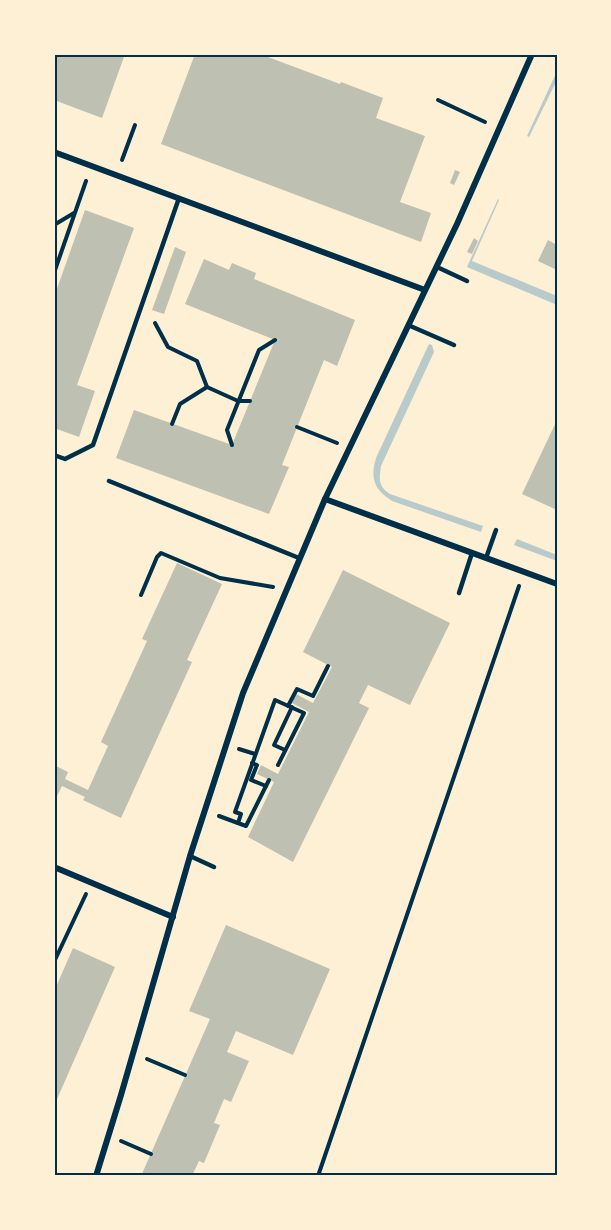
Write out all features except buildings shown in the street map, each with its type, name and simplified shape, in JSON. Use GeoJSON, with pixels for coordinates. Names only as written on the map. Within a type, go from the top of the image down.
{"type":"FeatureCollection","features":[{"type":"Feature","properties":{"kind":"street"},"geometry":{"type":"LineString","coordinates":[[96,1176],[190,856],[243,693],[348,448],[437,267],[532,54]]}},
{"type":"Feature","properties":{"kind":"street"},"geometry":{"type":"LineString","coordinates":[[54,152],[425,290]]}},
{"type":"Feature","properties":{"kind":"street"},"geometry":{"type":"LineString","coordinates":[[325,499],[557,584]]}},
{"type":"Feature","properties":{"kind":"street"},"geometry":{"type":"LineString","coordinates":[[54,867],[173,916]]}},
{"type":"Feature","properties":{"kind":"lane"},"geometry":{"type":"LineString","coordinates":[[54,455],[65,459],[93,445],[179,198]]}},
{"type":"Feature","properties":{"kind":"lane"},"geometry":{"type":"LineString","coordinates":[[437,267],[466,281]]}},
{"type":"Feature","properties":{"kind":"lane"},"geometry":{"type":"LineString","coordinates":[[408,325],[454,345]]}},
{"type":"Feature","properties":{"kind":"lane"},"geometry":{"type":"LineString","coordinates":[[109,481],[299,558]]}},
{"type":"Feature","properties":{"kind":"lane"},"geometry":{"type":"LineString","coordinates":[[486,558],[496,530]]}},
{"type":"Feature","properties":{"kind":"lane"},"geometry":{"type":"LineString","coordinates":[[459,593],[472,553]]}},
{"type":"Feature","properties":{"kind":"lane"},"geometry":{"type":"LineString","coordinates":[[190,856],[214,867]]}},
{"type":"Feature","properties":{"kind":"path"},"geometry":{"type":"LineString","coordinates":[[438,100],[500,129]]}},
{"type":"Feature","properties":{"kind":"path"},"geometry":{"type":"LineString","coordinates":[[116,175],[135,125]]}},
{"type":"Feature","properties":{"kind":"path"},"geometry":{"type":"LineString","coordinates":[[54,273],[91,166]]}},
{"type":"Feature","properties":{"kind":"path"},"geometry":{"type":"LineString","coordinates":[[54,225],[75,213]]}},
{"type":"Feature","properties":{"kind":"path"},"geometry":{"type":"LineString","coordinates":[[155,323],[168,346],[197,361],[207,387],[238,401],[250,401]]}},
{"type":"Feature","properties":{"kind":"path"},"geometry":{"type":"LineString","coordinates":[[232,445],[227,430],[238,401],[259,350],[274,340]]}},
{"type":"Feature","properties":{"kind":"path"},"geometry":{"type":"LineString","coordinates":[[172,424],[180,404],[207,387]]}},
{"type":"Feature","properties":{"kind":"path"},"geometry":{"type":"LineString","coordinates":[[297,427],[348,448]]}},
{"type":"Feature","properties":{"kind":"path"},"geometry":{"type":"LineString","coordinates":[[141,594],[157,557],[161,553],[220,578],[286,590]]}},
{"type":"Feature","properties":{"kind":"path"},"geometry":{"type":"LineString","coordinates":[[318,1176],[524,572]]}},
{"type":"Feature","properties":{"kind":"path"},"geometry":{"type":"LineString","coordinates":[[285,750],[274,745],[297,689],[313,696],[328,666]]}},
{"type":"Feature","properties":{"kind":"path"},"geometry":{"type":"LineString","coordinates":[[238,823],[241,813],[235,812],[275,700],[304,713],[278,765]]}},
{"type":"Feature","properties":{"kind":"path"},"geometry":{"type":"LineString","coordinates":[[252,763],[257,765],[251,780],[266,786]]}},
{"type":"Feature","properties":{"kind":"path"},"geometry":{"type":"LineString","coordinates":[[229,819],[246,826],[269,780]]}},
{"type":"Feature","properties":{"kind":"path"},"geometry":{"type":"LineString","coordinates":[[54,962],[91,883]]}},
{"type":"Feature","properties":{"kind":"path"},"geometry":{"type":"LineString","coordinates":[[133,1054],[185,1075]]}},
{"type":"Feature","properties":{"kind":"path"},"geometry":{"type":"LineString","coordinates":[[108,1136],[151,1154]]}},
{"type":"Feature","properties":{"kind":"shaded area"},"geometry":{"type":"Polygon","coordinates":[[[557,71],[557,80],[529,137],[527,136],[557,71]]]}},
{"type":"Feature","properties":{"kind":"shaded area"},"geometry":{"type":"Polygon","coordinates":[[[498,199],[472,261],[557,296],[557,305],[467,267],[498,199]]]}},
{"type":"Feature","properties":{"kind":"shaded area"},"geometry":{"type":"Polygon","coordinates":[[[429,344],[432,345],[434,352],[381,466],[380,482],[390,494],[483,526],[481,532],[392,501],[377,488],[375,483],[373,472],[376,458],[429,344]]]}},
{"type":"Feature","properties":{"kind":"shaded area"},"geometry":{"type":"Polygon","coordinates":[[[517,539],[557,555],[557,561],[514,545],[517,539]]]}}]}
